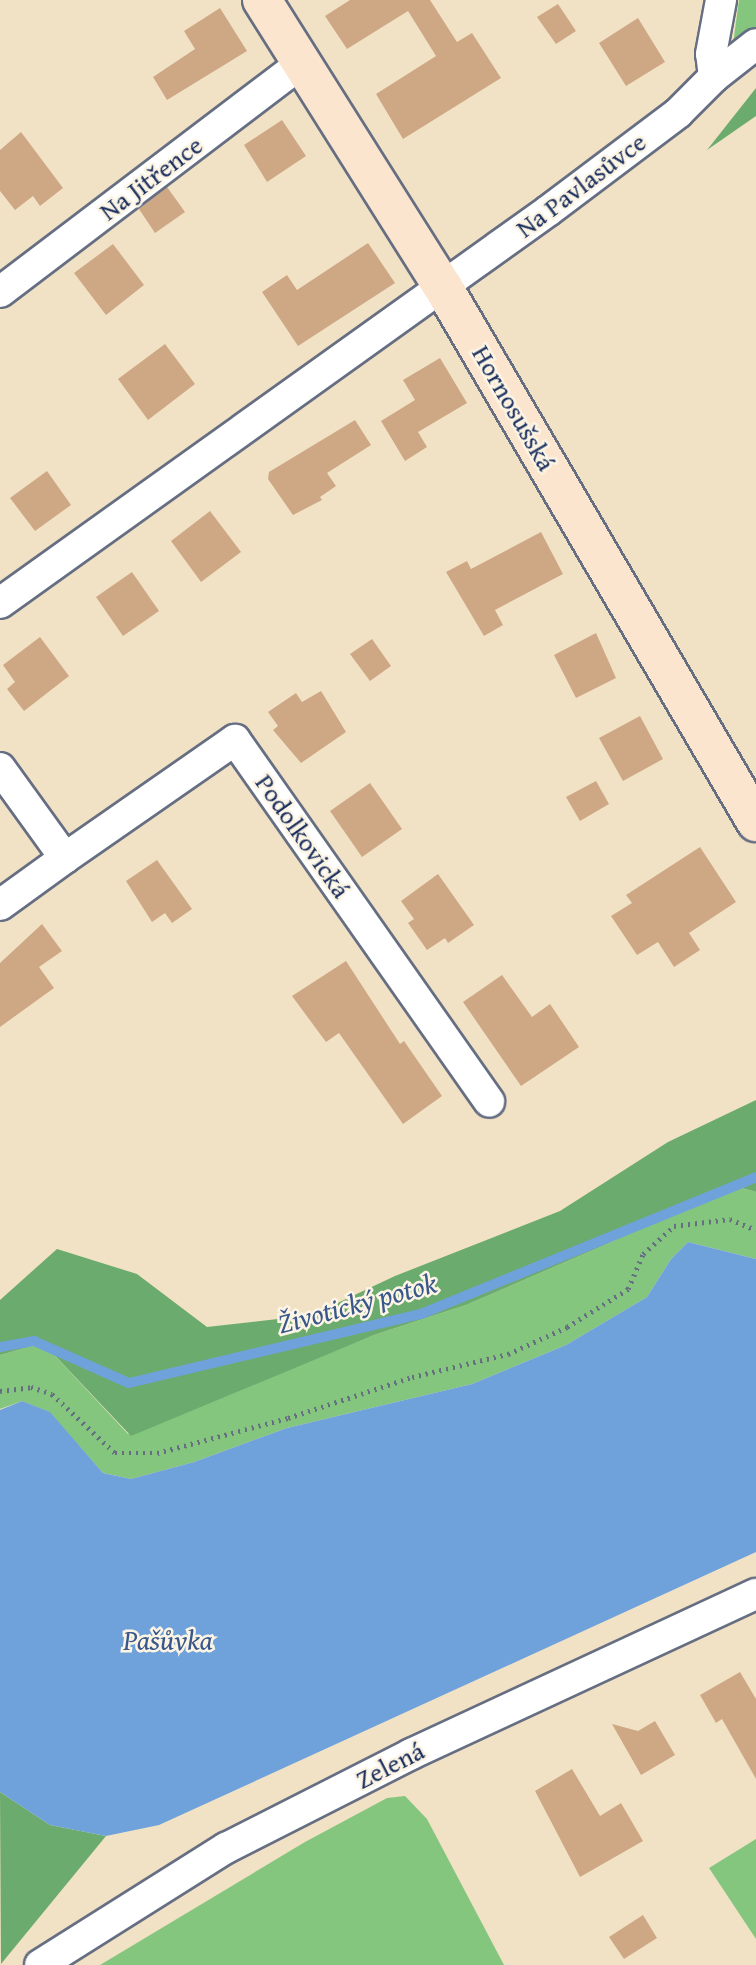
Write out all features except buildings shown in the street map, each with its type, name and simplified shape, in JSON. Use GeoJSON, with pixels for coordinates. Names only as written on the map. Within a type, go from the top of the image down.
{"type":"FeatureCollection","features":[{"type":"Feature","properties":{"kind":"street","name":"Hornosušská"},"geometry":{"type":"LineString","coordinates":[[262,0],[443,287],[756,822]]}},
{"type":"Feature","properties":{"kind":"street"},"geometry":{"type":"LineString","coordinates":[[714,77],[711,54],[720,0]]}},
{"type":"Feature","properties":{"kind":"street","name":"Na Pavlasůvce"},"geometry":{"type":"LineString","coordinates":[[443,287],[678,113],[714,77],[756,44]]}},
{"type":"Feature","properties":{"kind":"street","name":"Na Jitřence"},"geometry":{"type":"LineString","coordinates":[[0,292],[302,63]]}},
{"type":"Feature","properties":{"kind":"street"},"geometry":{"type":"LineString","coordinates":[[0,603],[443,287]]}},
{"type":"Feature","properties":{"kind":"street","name":"Podolkovická"},"geometry":{"type":"LineString","coordinates":[[0,905],[235,740],[489,1101]]}},
{"type":"Feature","properties":{"kind":"street"},"geometry":{"type":"LineString","coordinates":[[0,768],[65,858]]}},
{"type":"Feature","properties":{"kind":"street","name":"Zelená"},"geometry":{"type":"LineString","coordinates":[[40,1965],[226,1848],[411,1754],[756,1594]]}},
{"type":"Feature","properties":{"kind":"path"},"geometry":{"type":"LineString","coordinates":[[0,1391],[31,1387],[52,1394],[115,1453],[157,1453],[508,1354],[567,1328],[628,1289],[643,1254],[674,1226],[730,1219],[756,1230]]}},
{"type":"Feature","properties":{"kind":"green space"},"geometry":{"type":"Polygon","coordinates":[[[739,0],[756,0],[756,29],[733,44],[739,0]]]}},
{"type":"Feature","properties":{"kind":"green space"},"geometry":{"type":"Polygon","coordinates":[[[756,88],[756,116],[707,150],[756,88]]]}},
{"type":"Feature","properties":{"kind":"green space"},"geometry":{"type":"Polygon","coordinates":[[[756,1100],[756,1192],[728,1184],[607,1244],[466,1305],[374,1335],[131,1436],[43,1343],[0,1355],[0,1300],[57,1249],[137,1274],[207,1327],[312,1315],[395,1276],[560,1211],[668,1142],[756,1100]]]}},
{"type":"Feature","properties":{"kind":"green space"},"geometry":{"type":"Polygon","coordinates":[[[728,1184],[756,1192],[756,1259],[688,1242],[671,1259],[647,1297],[566,1345],[472,1384],[287,1428],[194,1462],[131,1479],[103,1473],[49,1412],[22,1401],[0,1409],[0,1355],[43,1343],[128,1434],[374,1335],[466,1305],[607,1244],[728,1184]]]}},
{"type":"Feature","properties":{"kind":"green space"},"geometry":{"type":"Polygon","coordinates":[[[0,1792],[50,1825],[106,1836],[1,1964],[0,1792]]]}},
{"type":"Feature","properties":{"kind":"green space"},"geometry":{"type":"Polygon","coordinates":[[[405,1796],[427,1819],[504,1965],[100,1965],[305,1842],[387,1798],[405,1796]]]}},
{"type":"Feature","properties":{"kind":"green space"},"geometry":{"type":"Polygon","coordinates":[[[756,1839],[756,1939],[709,1868],[756,1839]]]}},
{"type":"Feature","properties":{"kind":"water","name":"Pašůvka"},"geometry":{"type":"Polygon","coordinates":[[[688,1242],[756,1259],[756,1552],[159,1825],[106,1836],[50,1825],[0,1792],[0,1410],[22,1401],[50,1412],[103,1473],[131,1479],[194,1462],[287,1428],[472,1384],[566,1345],[647,1297],[671,1259],[688,1242]]]}},
{"type":"Feature","properties":{"kind":"waterway","name":"Životický potok"},"geometry":{"type":"LineString","coordinates":[[0,1347],[34,1341],[129,1383],[421,1314],[756,1177]]}}]}
